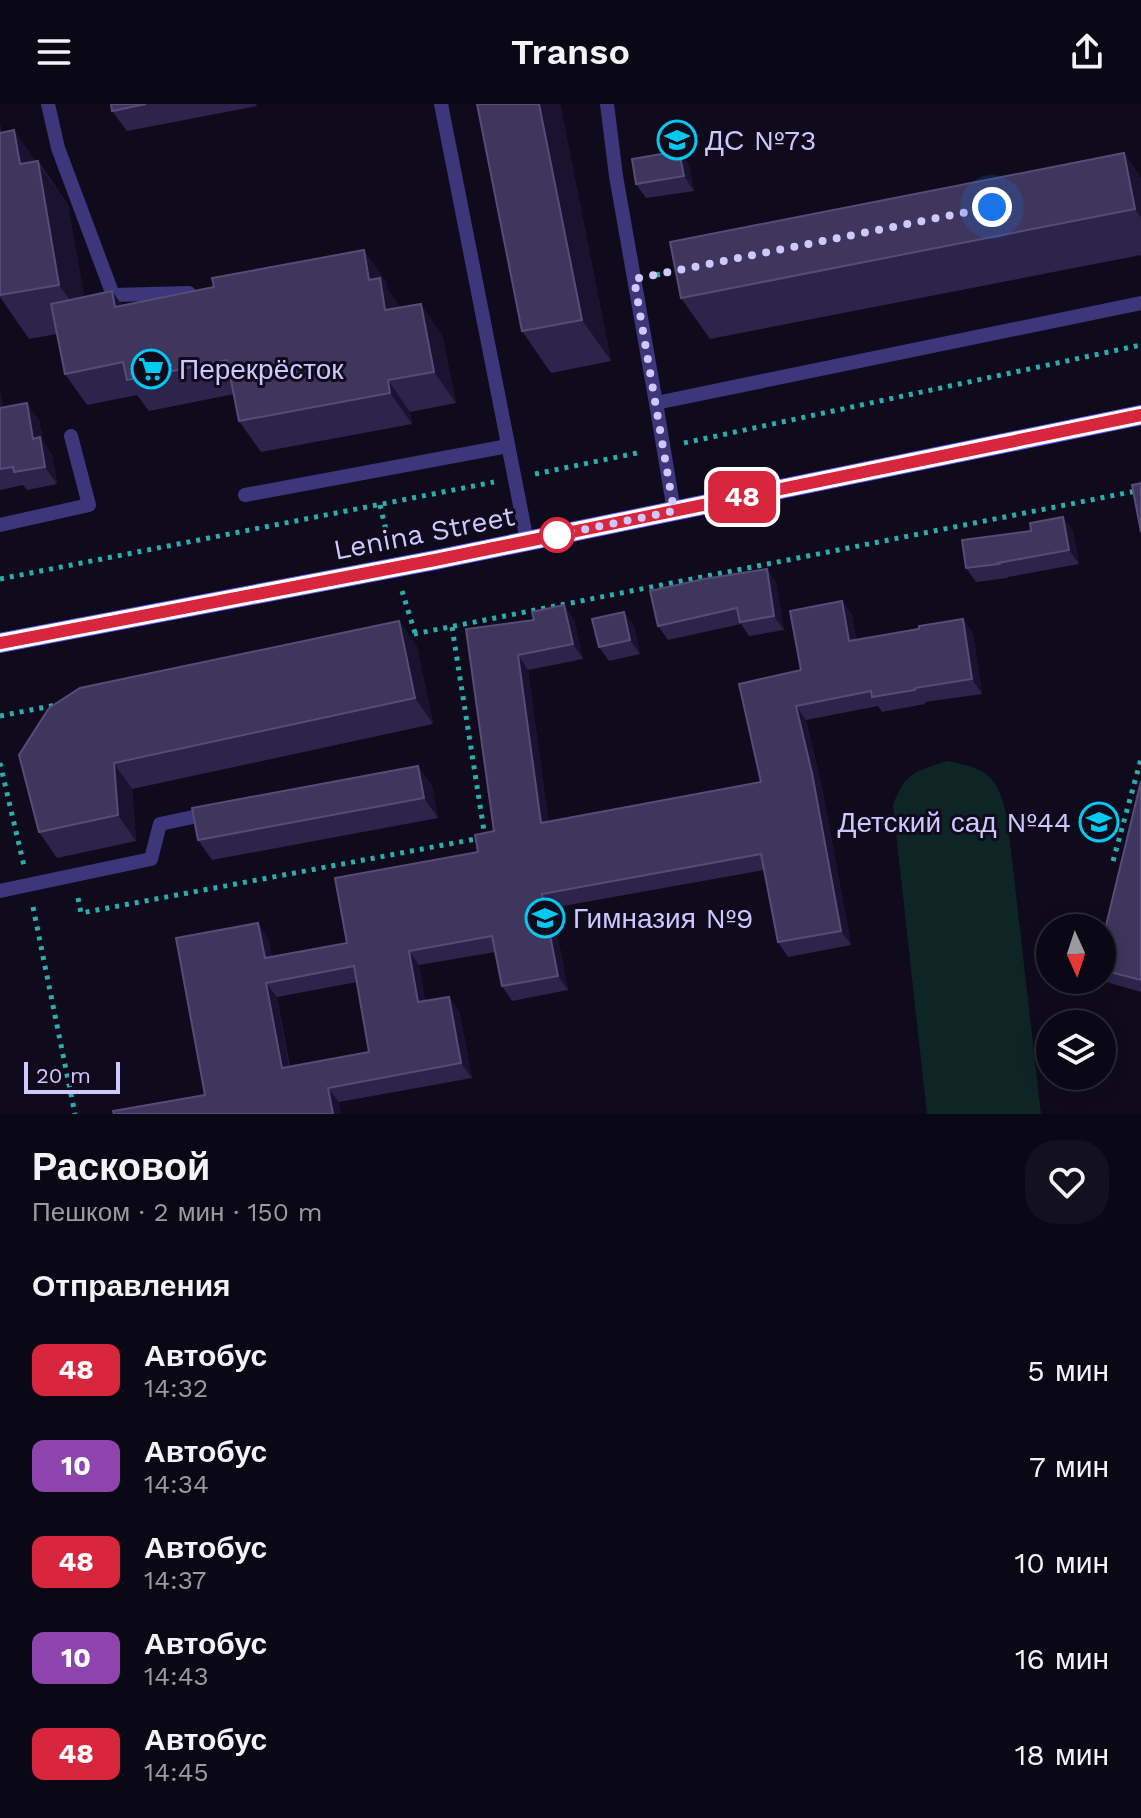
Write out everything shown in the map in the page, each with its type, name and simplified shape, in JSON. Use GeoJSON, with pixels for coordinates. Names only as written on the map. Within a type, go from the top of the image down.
{"type":"FeatureCollection","features":[{"type":"Feature","properties":{"kind":"main road","name":"Lenina Street"},"geometry":{"type":"LineString","coordinates":[[0,643],[527,541],[1141,415]]}},
{"type":"Feature","properties":{"kind":"lane"},"geometry":{"type":"LineString","coordinates":[[48,104],[58,148],[113,295],[189,293]]}},
{"type":"Feature","properties":{"kind":"lane"},"geometry":{"type":"LineString","coordinates":[[441,104],[527,541]]}},
{"type":"Feature","properties":{"kind":"lane"},"geometry":{"type":"LineString","coordinates":[[607,104],[616,176],[674,511]]}},
{"type":"Feature","properties":{"kind":"lane"},"geometry":{"type":"LineString","coordinates":[[656,403],[1141,303]]}},
{"type":"Feature","properties":{"kind":"lane"},"geometry":{"type":"LineString","coordinates":[[0,525],[89,505],[71,436]]}},
{"type":"Feature","properties":{"kind":"lane"},"geometry":{"type":"LineString","coordinates":[[245,495],[508,446]]}},
{"type":"Feature","properties":{"kind":"lane"},"geometry":{"type":"LineString","coordinates":[[0,891],[151,859],[160,824],[222,811]]}},
{"type":"Feature","properties":{"kind":"path"},"geometry":{"type":"LineString","coordinates":[[634,279],[696,267]]}},
{"type":"Feature","properties":{"kind":"path"},"geometry":{"type":"LineString","coordinates":[[0,579],[514,478],[1141,345]]}},
{"type":"Feature","properties":{"kind":"path"},"geometry":{"type":"LineString","coordinates":[[400,637],[1141,490]]}},
{"type":"Feature","properties":{"kind":"path"},"geometry":{"type":"LineString","coordinates":[[74,876],[81,913],[485,837],[452,627]]}},
{"type":"Feature","properties":{"kind":"path"},"geometry":{"type":"LineString","coordinates":[[0,716],[62,703]]}},
{"type":"Feature","properties":{"kind":"path"},"geometry":{"type":"LineString","coordinates":[[1113,861],[1141,759]]}},
{"type":"Feature","properties":{"kind":"path"},"geometry":{"type":"LineString","coordinates":[[0,763],[75,1114]]}},
{"type":"Feature","properties":{"kind":"green space"},"geometry":{"type":"Polygon","coordinates":[[[947,761],[973,767],[989,776],[999,791],[1007,816],[1041,1114],[927,1114],[893,805],[907,779],[947,761]]]}},
{"type":"Feature","properties":{"kind":"building"},"geometry":{"type":"Polygon","coordinates":[[[111,104],[146,104],[112,111],[111,104]]]}},
{"type":"Feature","properties":{"kind":"building"},"geometry":{"type":"Polygon","coordinates":[[[477,104],[539,104],[582,320],[522,331],[477,104]]]}},
{"type":"Feature","properties":{"kind":"building"},"geometry":{"type":"Polygon","coordinates":[[[14,130],[20,164],[38,161],[59,285],[0,295],[0,133],[14,130]]]}},
{"type":"Feature","properties":{"kind":"building"},"geometry":{"type":"Polygon","coordinates":[[[679,151],[684,176],[636,184],[632,159],[679,151]]]}},
{"type":"Feature","properties":{"kind":"building"},"geometry":{"type":"Polygon","coordinates":[[[1124,153],[1135,209],[681,298],[670,242],[1124,153]]]}},
{"type":"Feature","properties":{"kind":"building"},"geometry":{"type":"Polygon","coordinates":[[[364,250],[369,280],[380,278],[385,310],[421,304],[434,372],[388,380],[390,393],[239,421],[227,360],[127,380],[123,362],[65,374],[51,304],[112,291],[115,307],[214,287],[212,278],[364,250]]]}},
{"type":"Feature","properties":{"kind":"building"},"geometry":{"type":"Polygon","coordinates":[[[27,403],[33,439],[40,437],[45,467],[14,472],[13,467],[0,469],[0,408],[27,403]]]}},
{"type":"Feature","properties":{"kind":"building"},"geometry":{"type":"Polygon","coordinates":[[[1141,483],[1141,532],[1132,485],[1141,483]]]}},
{"type":"Feature","properties":{"kind":"building"},"geometry":{"type":"Polygon","coordinates":[[[1063,517],[1069,550],[966,568],[962,540],[1031,531],[1030,523],[1063,517]]]}},
{"type":"Feature","properties":{"kind":"building"},"geometry":{"type":"Polygon","coordinates":[[[767,569],[774,616],[740,622],[737,608],[658,626],[650,591],[767,569]]]}},
{"type":"Feature","properties":{"kind":"building"},"geometry":{"type":"Polygon","coordinates":[[[842,601],[849,641],[963,619],[972,679],[872,697],[871,691],[796,706],[812,773],[841,931],[778,942],[761,854],[542,894],[558,976],[502,986],[492,936],[409,951],[418,1002],[449,997],[461,1063],[328,1088],[333,1114],[114,1114],[113,1111],[205,1095],[176,938],[258,923],[265,958],[347,943],[335,878],[478,852],[475,835],[494,831],[466,629],[534,620],[532,612],[564,605],[573,644],[518,655],[541,823],[761,782],[739,684],[801,670],[790,611],[842,601]],[[354,966],[266,983],[282,1068],[369,1052],[354,966]]]}},
{"type":"Feature","properties":{"kind":"building"},"geometry":{"type":"Polygon","coordinates":[[[624,612],[630,640],[599,647],[592,619],[624,612]]]}},
{"type":"Feature","properties":{"kind":"building"},"geometry":{"type":"Polygon","coordinates":[[[399,621],[415,698],[114,763],[118,815],[39,832],[19,755],[49,708],[80,688],[399,621]]]}},
{"type":"Feature","properties":{"kind":"building"},"geometry":{"type":"Polygon","coordinates":[[[418,766],[424,798],[198,840],[192,808],[418,766]]]}},
{"type":"Feature","properties":{"kind":"building"},"geometry":{"type":"Polygon","coordinates":[[[1141,781],[1141,980],[1116,974],[1116,914],[1109,914],[1141,781]]]}},
{"type":"Feature","properties":{"kind":"bus line","name":"48"},"geometry":{"type":"LineString","coordinates":[[0,643],[435,560],[1141,415]]}},
{"type":"Feature","properties":{"kind":"place","name":"ДС №73"},"geometry":{"type":"Point","coordinates":[677,140]}},
{"type":"Feature","properties":{"kind":"place","name":"Перекрёсток"},"geometry":{"type":"Point","coordinates":[151,369]}},
{"type":"Feature","properties":{"kind":"place","name":"Детский сад №44"},"geometry":{"type":"Point","coordinates":[1099,822]}},
{"type":"Feature","properties":{"kind":"place","name":"Гимназия №9"},"geometry":{"type":"Point","coordinates":[545,918]}},
{"type":"Feature","properties":{"kind":"route"},"geometry":{"type":"LineString","coordinates":[[557,535],[674,511],[634,279],[992,207]]}}]}
